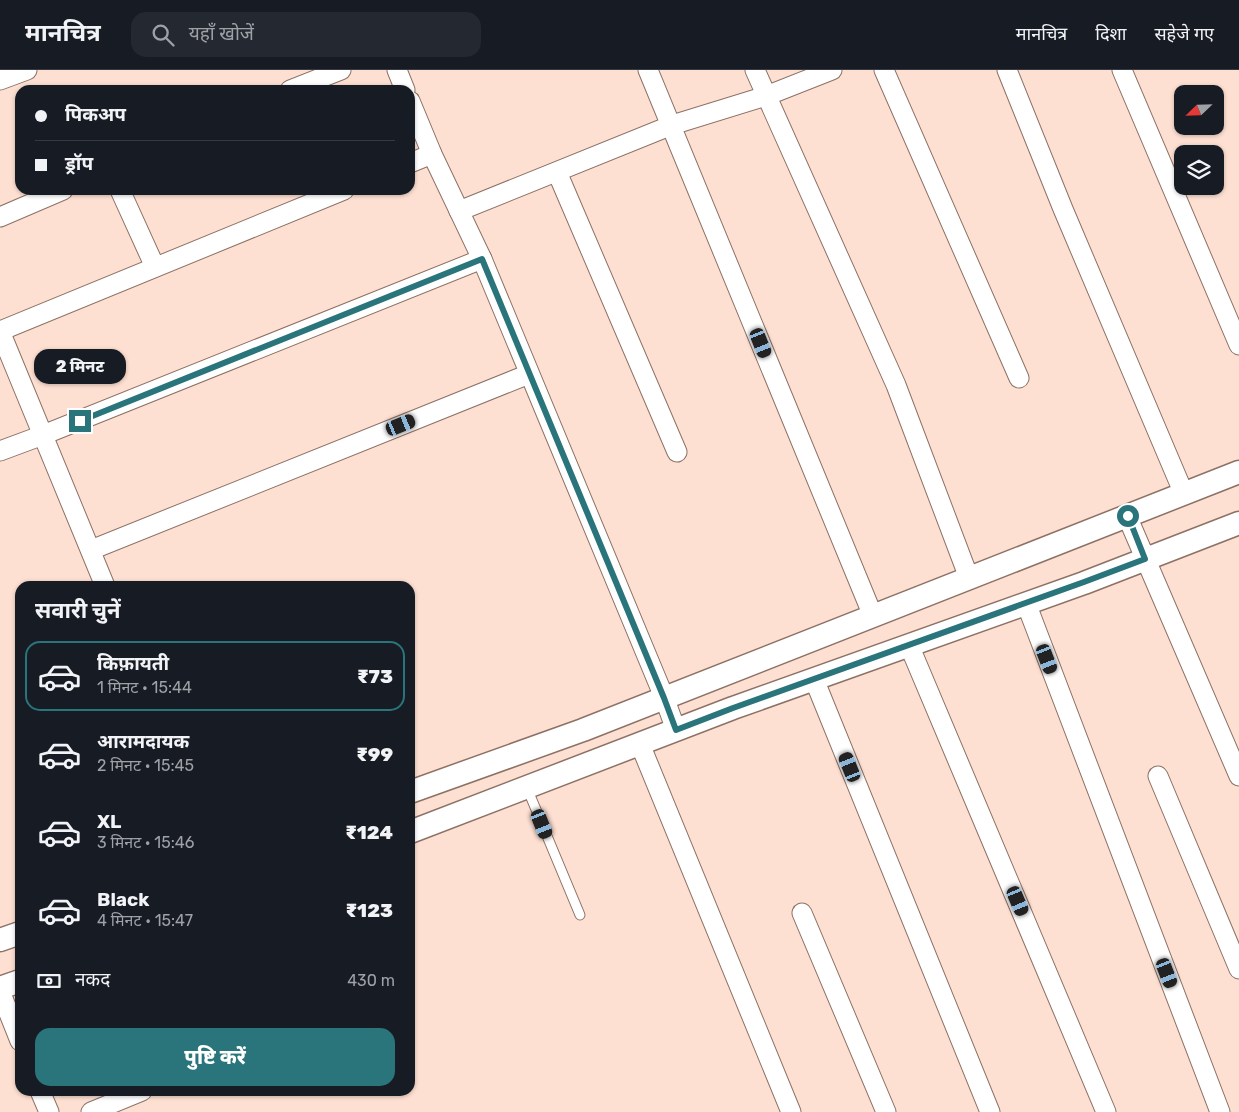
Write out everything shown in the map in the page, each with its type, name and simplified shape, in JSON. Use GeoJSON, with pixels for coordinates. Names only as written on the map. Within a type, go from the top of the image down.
{"type":"FeatureCollection","features":[{"type":"Feature","properties":{"kind":"street"},"geometry":{"type":"LineString","coordinates":[[0,80],[27,70]]}},
{"type":"Feature","properties":{"kind":"street"},"geometry":{"type":"LineString","coordinates":[[303,85],[341,70]]}},
{"type":"Feature","properties":{"kind":"street"},"geometry":{"type":"LineString","coordinates":[[396,70],[403,85]]}},
{"type":"Feature","properties":{"kind":"street"},"geometry":{"type":"LineString","coordinates":[[648,70],[873,616]]}},
{"type":"Feature","properties":{"kind":"street"},"geometry":{"type":"LineString","coordinates":[[755,70],[896,385],[969,578]]}},
{"type":"Feature","properties":{"kind":"street"},"geometry":{"type":"LineString","coordinates":[[459,211],[672,125],[766,96],[832,70]]}},
{"type":"Feature","properties":{"kind":"street"},"geometry":{"type":"LineString","coordinates":[[884,70],[1019,378]]}},
{"type":"Feature","properties":{"kind":"street"},"geometry":{"type":"LineString","coordinates":[[1007,70],[1063,209],[1184,494]]}},
{"type":"Feature","properties":{"kind":"street"},"geometry":{"type":"LineString","coordinates":[[1122,70],[1239,345]]}},
{"type":"Feature","properties":{"kind":"street"},"geometry":{"type":"LineString","coordinates":[[415,113],[432,154],[482,259],[676,730]]}},
{"type":"Feature","properties":{"kind":"street"},"geometry":{"type":"LineString","coordinates":[[415,161],[432,154]]}},
{"type":"Feature","properties":{"kind":"street"},"geometry":{"type":"LineString","coordinates":[[557,172],[677,452]]}},
{"type":"Feature","properties":{"kind":"street"},"geometry":{"type":"LineString","coordinates":[[0,217],[51,195]]}},
{"type":"Feature","properties":{"kind":"street"},"geometry":{"type":"LineString","coordinates":[[122,195],[154,267]]}},
{"type":"Feature","properties":{"kind":"street"},"geometry":{"type":"LineString","coordinates":[[103,581],[0,331],[332,195]]}},
{"type":"Feature","properties":{"kind":"street"},"geometry":{"type":"LineString","coordinates":[[0,451],[482,259]]}},
{"type":"Feature","properties":{"kind":"street"},"geometry":{"type":"LineString","coordinates":[[91,550],[529,374]]}},
{"type":"Feature","properties":{"kind":"street"},"geometry":{"type":"LineString","coordinates":[[415,790],[583,730],[1239,472]]}},
{"type":"Feature","properties":{"kind":"street"},"geometry":{"type":"LineString","coordinates":[[1128,516],[1239,776]]}},
{"type":"Feature","properties":{"kind":"street"},"geometry":{"type":"LineString","coordinates":[[415,830],[676,730],[1026,603],[1239,523]]}},
{"type":"Feature","properties":{"kind":"street"},"geometry":{"type":"LineString","coordinates":[[1026,603],[1220,1112]]}},
{"type":"Feature","properties":{"kind":"street"},"geometry":{"type":"LineString","coordinates":[[909,645],[1106,1112]]}},
{"type":"Feature","properties":{"kind":"street"},"geometry":{"type":"LineString","coordinates":[[814,679],[990,1112]]}},
{"type":"Feature","properties":{"kind":"street"},"geometry":{"type":"LineString","coordinates":[[640,744],[791,1112]]}},
{"type":"Feature","properties":{"kind":"street"},"geometry":{"type":"LineString","coordinates":[[1158,776],[1239,970]]}},
{"type":"Feature","properties":{"kind":"street"},"geometry":{"type":"LineString","coordinates":[[802,913],[886,1112]]}},
{"type":"Feature","properties":{"kind":"street"},"geometry":{"type":"LineString","coordinates":[[0,940],[15,935]]}},
{"type":"Feature","properties":{"kind":"street"},"geometry":{"type":"LineString","coordinates":[[15,983],[0,989],[15,1028]]}},
{"type":"Feature","properties":{"kind":"street"},"geometry":{"type":"LineString","coordinates":[[42,1096],[49,1112]]}},
{"type":"Feature","properties":{"kind":"street"},"geometry":{"type":"LineString","coordinates":[[90,1112],[130,1096]]}},
{"type":"Feature","properties":{"kind":"lane"},"geometry":{"type":"LineString","coordinates":[[527,787],[580,915]]}},
{"type":"Feature","properties":{"kind":"route"},"geometry":{"type":"LineString","coordinates":[[80,421],[482,259],[676,730],[1145,559],[1128,516]]}}]}
